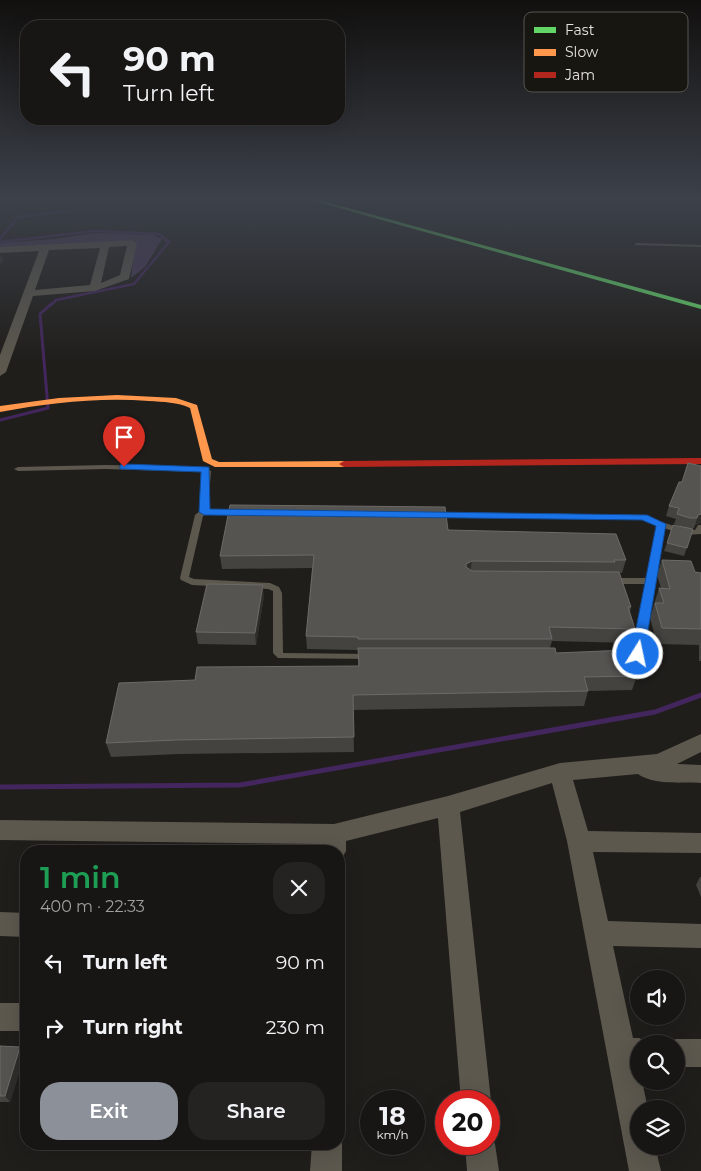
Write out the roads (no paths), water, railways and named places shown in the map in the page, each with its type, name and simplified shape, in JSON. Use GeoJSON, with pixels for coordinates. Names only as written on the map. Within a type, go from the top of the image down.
{"type":"FeatureCollection","features":[{"type":"Feature","properties":{"kind":"main road"},"geometry":{"type":"LineString","coordinates":[[504,253],[701,307]]}},
{"type":"Feature","properties":{"kind":"main road"},"geometry":{"type":"LineString","coordinates":[[524,253],[701,301]]}},
{"type":"Feature","properties":{"kind":"main road"},"geometry":{"type":"LineString","coordinates":[[0,409],[88,396],[136,397],[189,404],[194,407],[208,461],[218,465],[701,461]]}},
{"type":"Feature","properties":{"kind":"street"},"geometry":{"type":"LineString","coordinates":[[0,372],[43,253]]}},
{"type":"Feature","properties":{"kind":"street"},"geometry":{"type":"LineString","coordinates":[[95,288],[103,253]]}},
{"type":"Feature","properties":{"kind":"street"},"geometry":{"type":"LineString","coordinates":[[29,293],[95,288],[110,285],[125,277],[130,253]]}},
{"type":"Feature","properties":{"kind":"street"},"geometry":{"type":"LineString","coordinates":[[0,830],[334,842],[560,772],[660,763],[701,742]]}},
{"type":"Feature","properties":{"kind":"street"},"geometry":{"type":"LineString","coordinates":[[630,766],[668,773],[701,774]]}},
{"type":"Feature","properties":{"kind":"street"},"geometry":{"type":"LineString","coordinates":[[560,772],[579,840],[597,933],[630,1052]]}},
{"type":"Feature","properties":{"kind":"street"},"geometry":{"type":"LineString","coordinates":[[448,806],[475,1090]]}},
{"type":"Feature","properties":{"kind":"street"},"geometry":{"type":"LineString","coordinates":[[579,840],[701,843]]}},
{"type":"Feature","properties":{"kind":"street"},"geometry":{"type":"LineString","coordinates":[[0,924],[20,925]]}},
{"type":"Feature","properties":{"kind":"street"},"geometry":{"type":"LineString","coordinates":[[597,933],[701,936]]}},
{"type":"Feature","properties":{"kind":"street"},"geometry":{"type":"LineString","coordinates":[[0,1017],[20,1017]]}},
{"type":"Feature","properties":{"kind":"street"},"geometry":{"type":"LineString","coordinates":[[685,1053],[701,1054]]}},
{"type":"Feature","properties":{"kind":"street"},"geometry":{"type":"LineString","coordinates":[[326,1171],[327,1150]]}},
{"type":"Feature","properties":{"kind":"street"},"geometry":{"type":"LineString","coordinates":[[481,1155],[483,1171]]}},
{"type":"Feature","properties":{"kind":"street"},"geometry":{"type":"LineString","coordinates":[[642,1155],[645,1171]]}},
{"type":"Feature","properties":{"kind":"lane"},"geometry":{"type":"LineString","coordinates":[[18,469],[106,467],[203,469],[207,471],[204,512]]}},
{"type":"Feature","properties":{"kind":"lane"},"geometry":{"type":"LineString","coordinates":[[247,512],[204,512],[197,518],[184,578],[192,582],[270,586],[276,589],[278,594],[278,653],[281,656],[383,657]]}},
{"type":"Feature","properties":{"kind":"lane"},"geometry":{"type":"LineString","coordinates":[[424,514],[641,517],[690,534],[698,532],[701,527]]}},
{"type":"Feature","properties":{"kind":"lane"},"geometry":{"type":"LineString","coordinates":[[609,658],[629,658],[638,654],[661,524]]}},
{"type":"Feature","properties":{"kind":"lane"},"geometry":{"type":"LineString","coordinates":[[655,556],[664,560]]}},
{"type":"Feature","properties":{"kind":"lane"},"geometry":{"type":"LineString","coordinates":[[603,581],[651,581]]}},
{"type":"Feature","properties":{"kind":"waterway"},"geometry":{"type":"LineString","coordinates":[[50,306],[56,300],[134,284],[160,253]]}},
{"type":"Feature","properties":{"kind":"waterway"},"geometry":{"type":"LineString","coordinates":[[0,420],[48,408],[40,314],[51,304]]}},
{"type":"Feature","properties":{"kind":"waterway"},"geometry":{"type":"LineString","coordinates":[[0,787],[240,785],[655,712],[701,695]]}}]}
